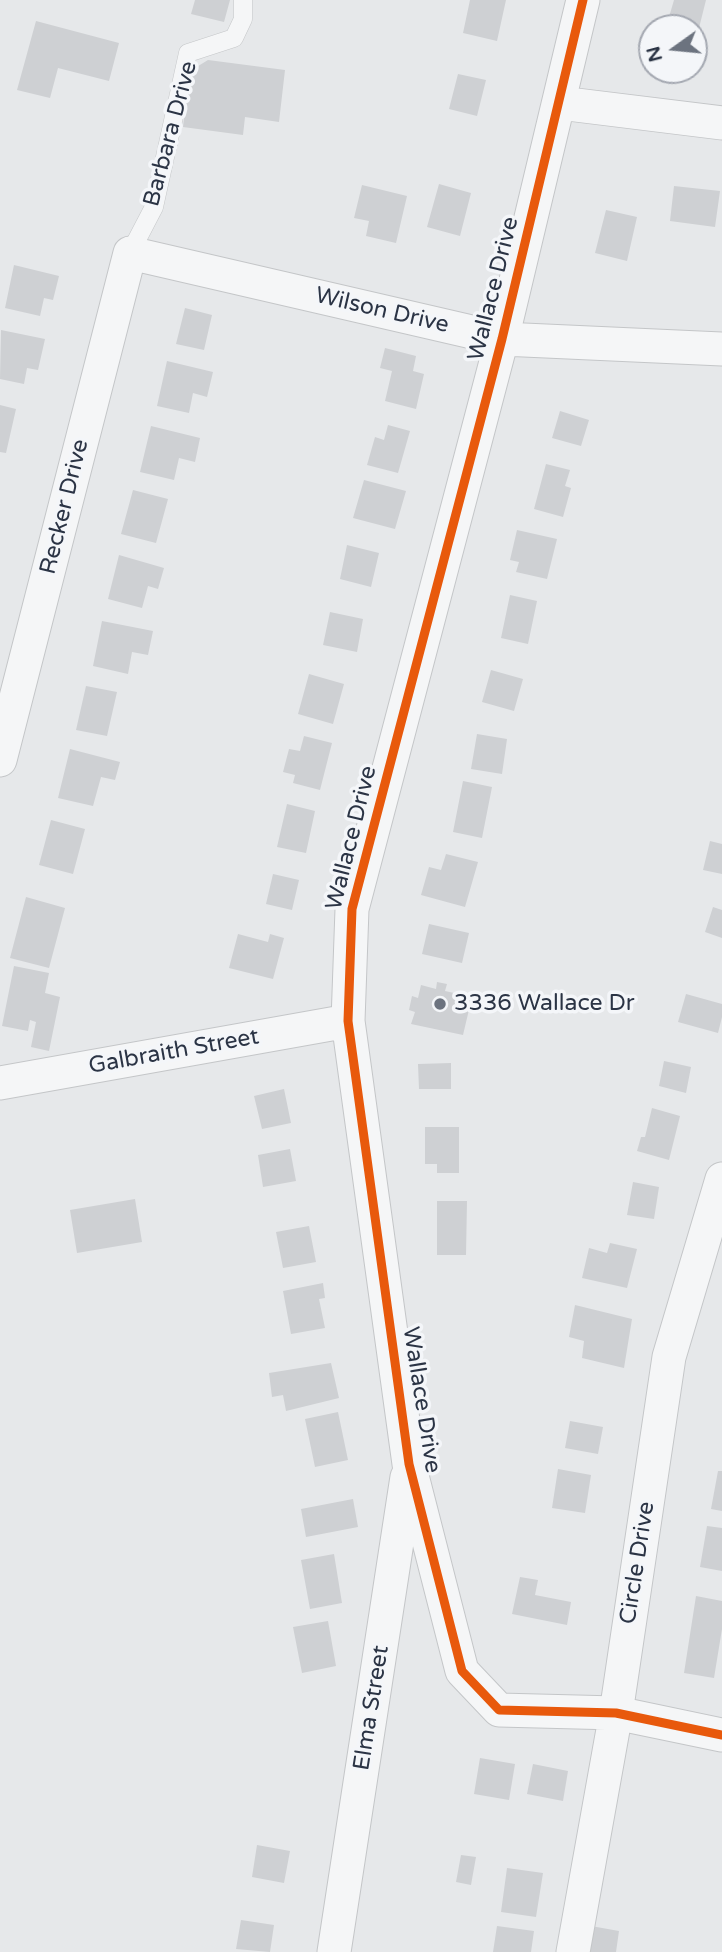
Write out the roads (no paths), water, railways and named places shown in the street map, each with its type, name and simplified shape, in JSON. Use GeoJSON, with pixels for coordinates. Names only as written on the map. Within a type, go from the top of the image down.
{"type":"FeatureCollection","features":[{"type":"Feature","properties":{"kind":"street","name":"Wallace Drive"},"geometry":{"type":"LineString","coordinates":[[583,0],[502,339],[352,909],[348,1021],[409,1464],[462,1671],[499,1710],[616,1713],[722,1735]]}},
{"type":"Feature","properties":{"kind":"street"},"geometry":{"type":"LineString","coordinates":[[560,103],[722,122]]}},
{"type":"Feature","properties":{"kind":"street","name":"Wilson Drive"},"geometry":{"type":"LineString","coordinates":[[130,253],[502,339],[722,349]]}},
{"type":"Feature","properties":{"kind":"street","name":"Recker Drive"},"geometry":{"type":"LineString","coordinates":[[0,761],[130,253]]}},
{"type":"Feature","properties":{"kind":"street","name":"Galbraith Street"},"geometry":{"type":"LineString","coordinates":[[0,1083],[348,1021]]}},
{"type":"Feature","properties":{"kind":"street","name":"Circle Drive"},"geometry":{"type":"LineString","coordinates":[[573,1952],[616,1713],[669,1357],[722,1179]]}},
{"type":"Feature","properties":{"kind":"street","name":"Elma Street"},"geometry":{"type":"LineString","coordinates":[[334,1952],[409,1464]]}},
{"type":"Feature","properties":{"kind":"lane","name":"Barbara Drive"},"geometry":{"type":"LineString","coordinates":[[130,253],[153,207],[188,53],[234,38],[243,19],[243,0]]}},
{"type":"Feature","properties":{"kind":"place","name":"3336 Wallace Dr"},"geometry":{"type":"Point","coordinates":[440,1004]}}]}
